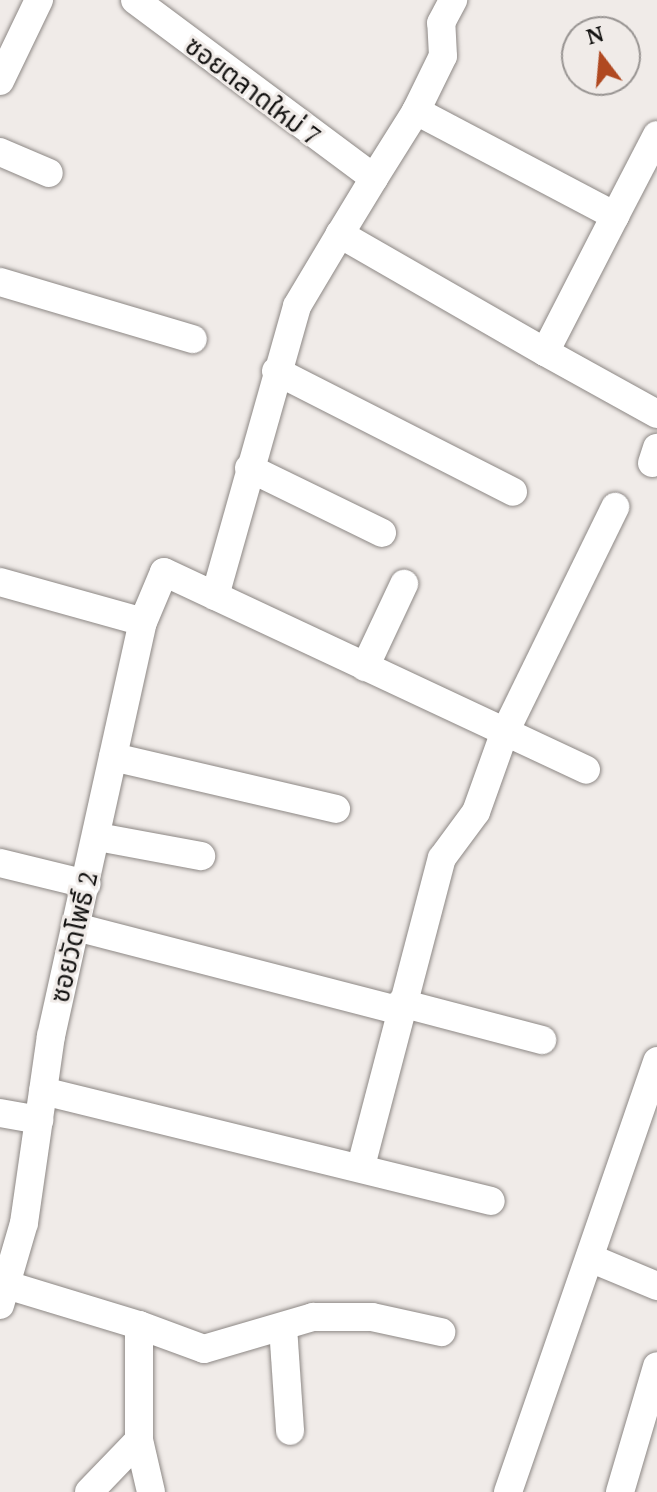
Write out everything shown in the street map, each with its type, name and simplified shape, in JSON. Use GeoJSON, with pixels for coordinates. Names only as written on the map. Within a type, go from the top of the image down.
{"type":"FeatureCollection","features":[{"type":"Feature","properties":{"kind":"street"},"geometry":{"type":"LineString","coordinates":[[0,81],[39,0]]}},
{"type":"Feature","properties":{"kind":"street","name":"ซอยตลาดใหม่ 7"},"geometry":{"type":"LineString","coordinates":[[135,0],[374,178]]}},
{"type":"Feature","properties":{"kind":"street"},"geometry":{"type":"LineString","coordinates":[[453,0],[441,23],[443,56],[416,111],[297,306],[276,371],[215,596],[586,770]]}},
{"type":"Feature","properties":{"kind":"street"},"geometry":{"type":"LineString","coordinates":[[416,111],[615,216]]}},
{"type":"Feature","properties":{"kind":"street"},"geometry":{"type":"LineString","coordinates":[[545,352],[657,135]]}},
{"type":"Feature","properties":{"kind":"street"},"geometry":{"type":"LineString","coordinates":[[0,152],[49,173]]}},
{"type":"Feature","properties":{"kind":"street"},"geometry":{"type":"LineString","coordinates":[[340,234],[657,414]]}},
{"type":"Feature","properties":{"kind":"street"},"geometry":{"type":"LineString","coordinates":[[0,282],[193,339]]}},
{"type":"Feature","properties":{"kind":"street"},"geometry":{"type":"LineString","coordinates":[[276,371],[513,492]]}},
{"type":"Feature","properties":{"kind":"street"},"geometry":{"type":"LineString","coordinates":[[249,468],[382,533]]}},
{"type":"Feature","properties":{"kind":"street"},"geometry":{"type":"LineString","coordinates":[[361,1166],[442,858],[476,812],[504,734],[615,507]]}},
{"type":"Feature","properties":{"kind":"street","name":"ซอยวัดโพธิ์ 2"},"geometry":{"type":"LineString","coordinates":[[3,1295],[24,1223],[43,1091],[143,622],[164,572],[215,596]]}},
{"type":"Feature","properties":{"kind":"street"},"geometry":{"type":"LineString","coordinates":[[0,582],[143,622]]}},
{"type":"Feature","properties":{"kind":"street"},"geometry":{"type":"LineString","coordinates":[[365,667],[404,584]]}},
{"type":"Feature","properties":{"kind":"street"},"geometry":{"type":"LineString","coordinates":[[113,757],[336,809]]}},
{"type":"Feature","properties":{"kind":"street"},"geometry":{"type":"LineString","coordinates":[[98,837],[201,856]]}},
{"type":"Feature","properties":{"kind":"street"},"geometry":{"type":"LineString","coordinates":[[0,863],[86,884]]}},
{"type":"Feature","properties":{"kind":"street"},"geometry":{"type":"LineString","coordinates":[[76,927],[542,1040]]}},
{"type":"Feature","properties":{"kind":"street"},"geometry":{"type":"LineString","coordinates":[[508,1492],[657,1061]]}},
{"type":"Feature","properties":{"kind":"street"},"geometry":{"type":"LineString","coordinates":[[43,1091],[361,1166],[491,1201]]}},
{"type":"Feature","properties":{"kind":"street"},"geometry":{"type":"LineString","coordinates":[[0,1113],[39,1120]]}},
{"type":"Feature","properties":{"kind":"street"},"geometry":{"type":"LineString","coordinates":[[590,1258],[657,1286]]}},
{"type":"Feature","properties":{"kind":"street"},"geometry":{"type":"LineString","coordinates":[[3,1295],[139,1325],[204,1349],[334,1316],[441,1332]]}},
{"type":"Feature","properties":{"kind":"street"},"geometry":{"type":"LineString","coordinates":[[139,1325],[139,1440],[151,1492]]}},
{"type":"Feature","properties":{"kind":"street"},"geometry":{"type":"LineString","coordinates":[[283,1327],[290,1431]]}},
{"type":"Feature","properties":{"kind":"street"},"geometry":{"type":"LineString","coordinates":[[620,1492],[657,1366]]}},
{"type":"Feature","properties":{"kind":"street"},"geometry":{"type":"LineString","coordinates":[[89,1492],[139,1440]]}}]}
